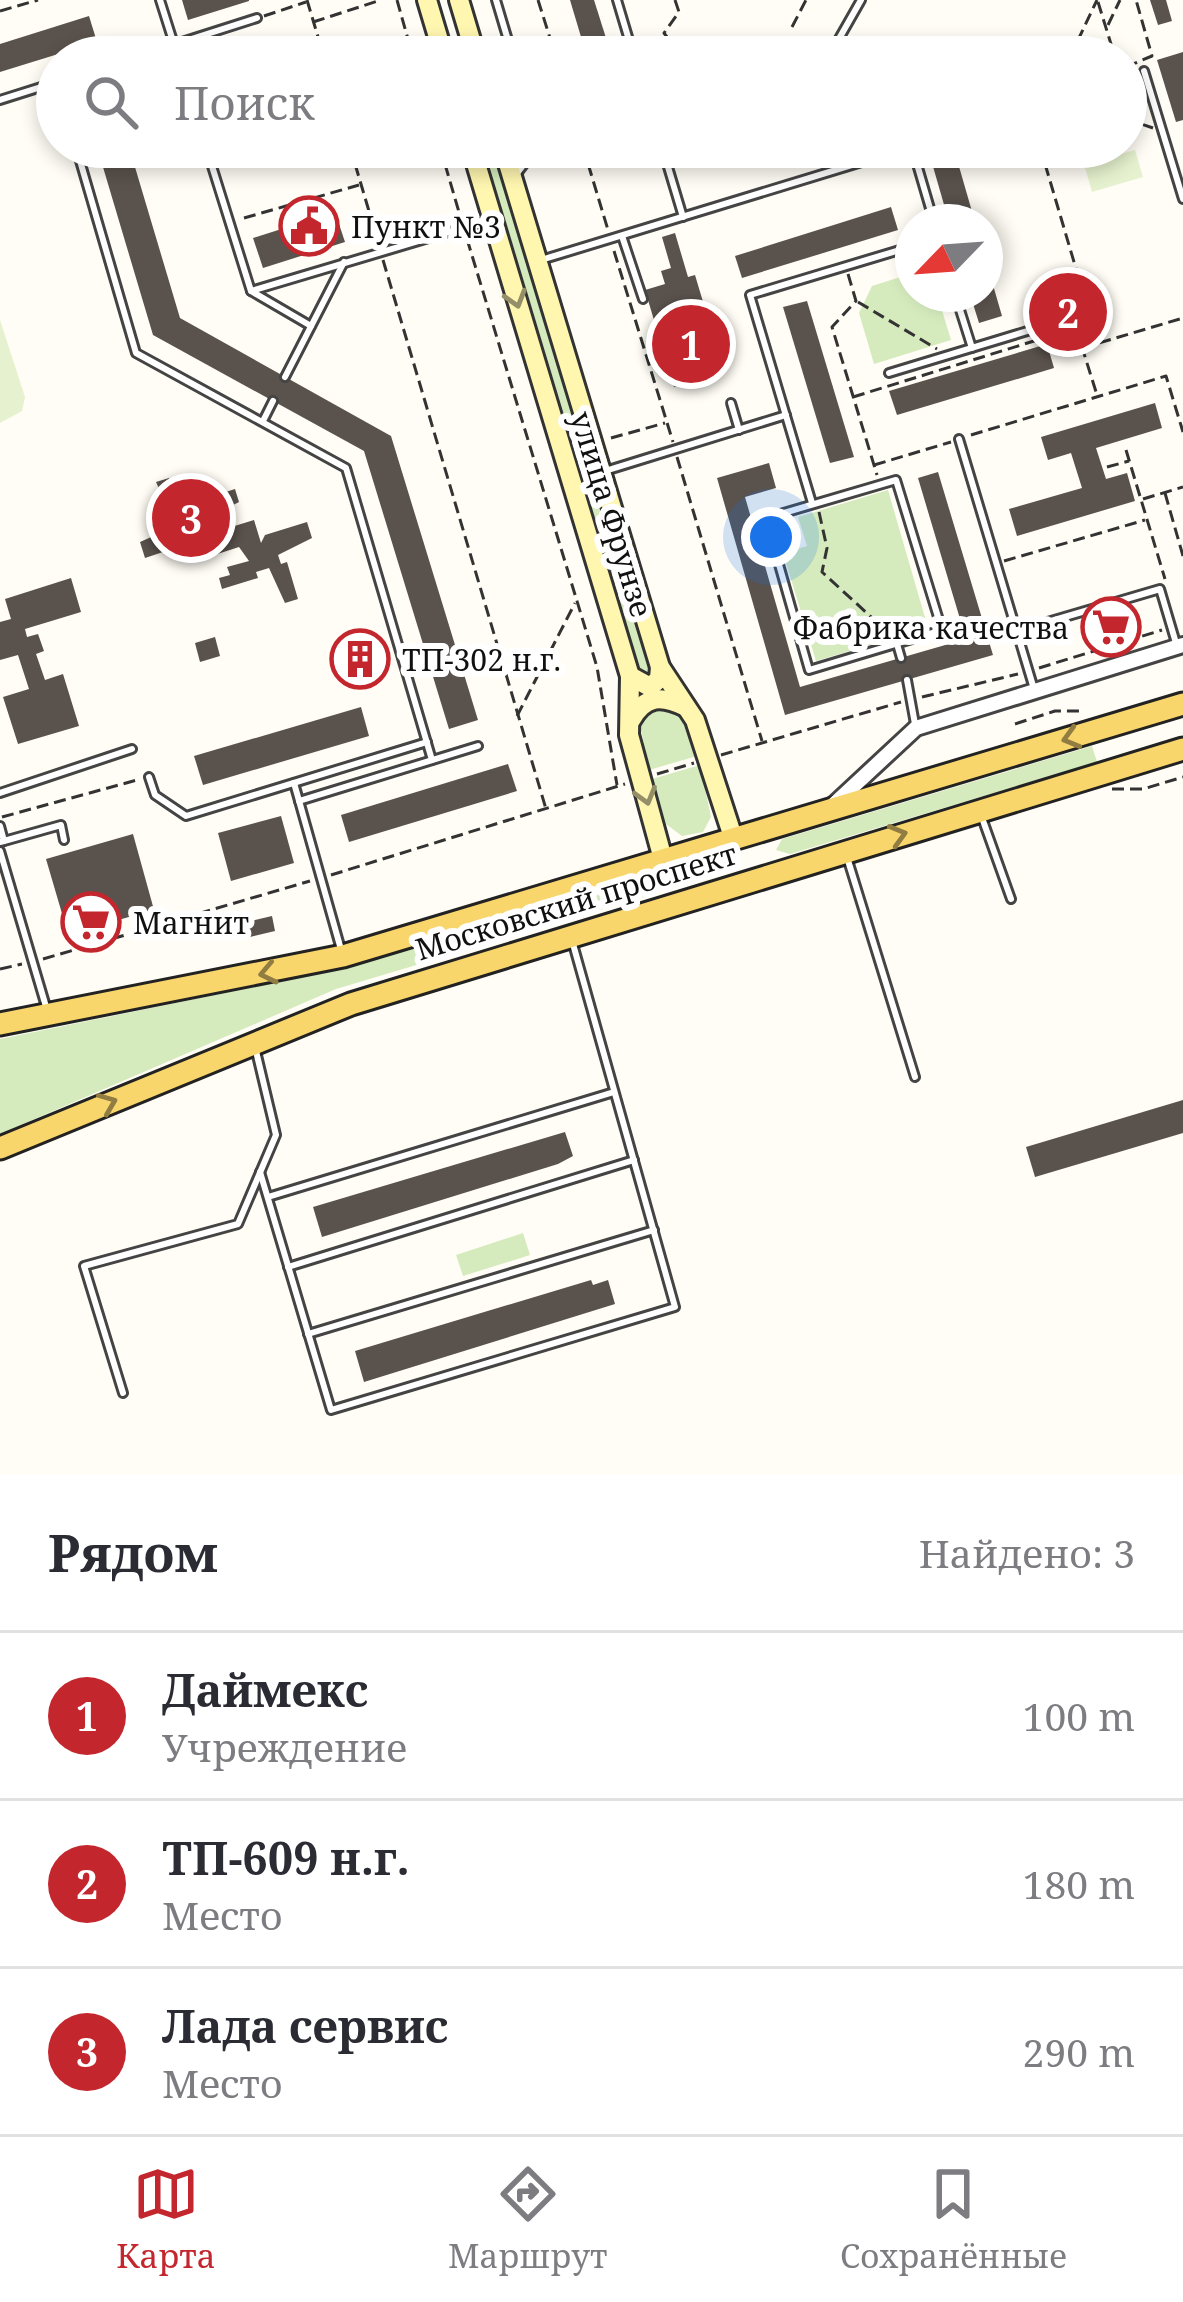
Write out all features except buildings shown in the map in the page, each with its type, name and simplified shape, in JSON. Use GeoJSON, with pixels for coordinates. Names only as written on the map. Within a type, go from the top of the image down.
{"type":"FeatureCollection","features":[{"type":"Feature","properties":{"kind":"main road"},"geometry":{"type":"LineString","coordinates":[[427,0],[437,36]]}},
{"type":"Feature","properties":{"kind":"main road"},"geometry":{"type":"LineString","coordinates":[[459,0],[470,36]]}},
{"type":"Feature","properties":{"kind":"main road","name":"улица Фрунзе"},"geometry":{"type":"LineString","coordinates":[[477,168],[630,676],[629,723],[676,901]]}},
{"type":"Feature","properties":{"kind":"main road","name":"улица Фрунзе"},"geometry":{"type":"LineString","coordinates":[[510,168],[660,668],[686,707],[745,879]]}},
{"type":"Feature","properties":{"kind":"main road"},"geometry":{"type":"LineString","coordinates":[[630,676],[650,687],[659,679],[660,668]]}},
{"type":"Feature","properties":{"kind":"main road"},"geometry":{"type":"LineString","coordinates":[[629,723],[638,707],[651,699],[666,697],[686,707]]}},
{"type":"Feature","properties":{"kind":"main road","name":"Московский проспект"},"geometry":{"type":"LineString","coordinates":[[0,1024],[343,956],[1183,704]]}},
{"type":"Feature","properties":{"kind":"main road","name":"Московский проспект"},"geometry":{"type":"LineString","coordinates":[[0,1148],[351,1004],[745,879],[1183,749]]}},
{"type":"Feature","properties":{"kind":"street"},"geometry":{"type":"LineString","coordinates":[[827,810],[916,728],[1180,646]]}},
{"type":"Feature","properties":{"kind":"lane"},"geometry":{"type":"LineString","coordinates":[[160,0],[171,36]]}},
{"type":"Feature","properties":{"kind":"lane"},"geometry":{"type":"LineString","coordinates":[[496,0],[507,36]]}},
{"type":"Feature","properties":{"kind":"lane"},"geometry":{"type":"LineString","coordinates":[[616,0],[627,36]]}},
{"type":"Feature","properties":{"kind":"lane"},"geometry":{"type":"LineString","coordinates":[[841,36],[861,0]]}},
{"type":"Feature","properties":{"kind":"lane"},"geometry":{"type":"LineString","coordinates":[[200,36],[257,18]]}},
{"type":"Feature","properties":{"kind":"lane"},"geometry":{"type":"LineString","coordinates":[[1147,80],[1183,200]]}},
{"type":"Feature","properties":{"kind":"lane"},"geometry":{"type":"LineString","coordinates":[[0,100],[36,89]]}},
{"type":"Feature","properties":{"kind":"lane"},"geometry":{"type":"LineString","coordinates":[[82,168],[136,353],[346,468],[432,760]]}},
{"type":"Feature","properties":{"kind":"lane"},"geometry":{"type":"LineString","coordinates":[[213,168],[251,291],[311,326]]}},
{"type":"Feature","properties":{"kind":"lane"},"geometry":{"type":"LineString","coordinates":[[513,178],[520,168]]}},
{"type":"Feature","properties":{"kind":"lane"},"geometry":{"type":"LineString","coordinates":[[668,168],[683,217]]}},
{"type":"Feature","properties":{"kind":"lane"},"geometry":{"type":"LineString","coordinates":[[538,261],[842,168]]}},
{"type":"Feature","properties":{"kind":"lane"},"geometry":{"type":"LineString","coordinates":[[917,168],[928,204]]}},
{"type":"Feature","properties":{"kind":"lane"},"geometry":{"type":"LineString","coordinates":[[251,291],[492,219]]}},
{"type":"Feature","properties":{"kind":"lane"},"geometry":{"type":"LineString","coordinates":[[622,236],[643,299]]}},
{"type":"Feature","properties":{"kind":"lane"},"geometry":{"type":"LineString","coordinates":[[815,504],[750,296],[895,252]]}},
{"type":"Feature","properties":{"kind":"lane"},"geometry":{"type":"LineString","coordinates":[[286,377],[344,262]]}},
{"type":"Feature","properties":{"kind":"lane"},"geometry":{"type":"LineString","coordinates":[[961,312],[972,348]]}},
{"type":"Feature","properties":{"kind":"lane"},"geometry":{"type":"LineString","coordinates":[[889,373],[1034,329]]}},
{"type":"Feature","properties":{"kind":"lane"},"geometry":{"type":"LineString","coordinates":[[264,421],[273,401]]}},
{"type":"Feature","properties":{"kind":"lane"},"geometry":{"type":"LineString","coordinates":[[731,403],[739,430]]}},
{"type":"Feature","properties":{"kind":"lane"},"geometry":{"type":"LineString","coordinates":[[601,472],[786,415]]}},
{"type":"Feature","properties":{"kind":"lane"},"geometry":{"type":"LineString","coordinates":[[959,439],[1034,689]]}},
{"type":"Feature","properties":{"kind":"lane"},"geometry":{"type":"LineString","coordinates":[[770,517],[896,480],[942,630],[809,670],[773,547]]}},
{"type":"Feature","properties":{"kind":"lane"},"geometry":{"type":"LineString","coordinates":[[1017,631],[1160,589],[1180,646]]}},
{"type":"Feature","properties":{"kind":"lane"},"geometry":{"type":"LineString","coordinates":[[897,644],[901,658]]}},
{"type":"Feature","properties":{"kind":"lane"},"geometry":{"type":"LineString","coordinates":[[908,680],[916,728]]}},
{"type":"Feature","properties":{"kind":"lane"},"geometry":{"type":"LineString","coordinates":[[149,777],[155,795],[186,817],[427,742]]}},
{"type":"Feature","properties":{"kind":"lane"},"geometry":{"type":"LineString","coordinates":[[299,801],[478,746]]}},
{"type":"Feature","properties":{"kind":"lane"},"geometry":{"type":"LineString","coordinates":[[0,793],[132,749]]}},
{"type":"Feature","properties":{"kind":"lane"},"geometry":{"type":"LineString","coordinates":[[294,784],[343,956]]}},
{"type":"Feature","properties":{"kind":"lane"},"geometry":{"type":"LineString","coordinates":[[980,811],[1010,899]]}},
{"type":"Feature","properties":{"kind":"lane"},"geometry":{"type":"LineString","coordinates":[[0,822],[2,842],[61,825],[64,840]]}},
{"type":"Feature","properties":{"kind":"lane"},"geometry":{"type":"LineString","coordinates":[[0,851],[48,1014]]}},
{"type":"Feature","properties":{"kind":"lane"},"geometry":{"type":"LineString","coordinates":[[845,851],[915,1077]]}},
{"type":"Feature","properties":{"kind":"lane"},"geometry":{"type":"LineString","coordinates":[[260,1172],[331,1410],[675,1306],[571,934]]}},
{"type":"Feature","properties":{"kind":"lane"},"geometry":{"type":"LineString","coordinates":[[123,1393],[84,1266],[238,1223],[276,1135],[254,1043]]}},
{"type":"Feature","properties":{"kind":"lane"},"geometry":{"type":"LineString","coordinates":[[268,1197],[615,1092]]}},
{"type":"Feature","properties":{"kind":"lane"},"geometry":{"type":"LineString","coordinates":[[288,1267],[634,1160]]}},
{"type":"Feature","properties":{"kind":"lane"},"geometry":{"type":"LineString","coordinates":[[308,1334],[654,1231]]}},
{"type":"Feature","properties":{"kind":"path"},"geometry":{"type":"LineString","coordinates":[[0,11],[38,0]]}},
{"type":"Feature","properties":{"kind":"path"},"geometry":{"type":"LineString","coordinates":[[257,18],[307,0],[317,36]]}},
{"type":"Feature","properties":{"kind":"path"},"geometry":{"type":"LineString","coordinates":[[313,22],[381,0]]}},
{"type":"Feature","properties":{"kind":"path"},"geometry":{"type":"LineString","coordinates":[[397,0],[407,36]]}},
{"type":"Feature","properties":{"kind":"path"},"geometry":{"type":"LineString","coordinates":[[538,0],[549,36]]}},
{"type":"Feature","properties":{"kind":"path"},"geometry":{"type":"LineString","coordinates":[[666,36],[679,12],[675,0]]}},
{"type":"Feature","properties":{"kind":"path"},"geometry":{"type":"LineString","coordinates":[[792,27],[806,0]]}},
{"type":"Feature","properties":{"kind":"path"},"geometry":{"type":"LineString","coordinates":[[1097,0],[1108,36]]}},
{"type":"Feature","properties":{"kind":"path"},"geometry":{"type":"LineString","coordinates":[[1080,36],[1097,0]]}},
{"type":"Feature","properties":{"kind":"path"},"geometry":{"type":"LineString","coordinates":[[1106,29],[1120,0]]}},
{"type":"Feature","properties":{"kind":"path"},"geometry":{"type":"LineString","coordinates":[[1136,0],[1146,36]]}},
{"type":"Feature","properties":{"kind":"path"},"geometry":{"type":"LineString","coordinates":[[0,969],[546,811],[356,168]]}},
{"type":"Feature","properties":{"kind":"path"},"geometry":{"type":"LineString","coordinates":[[446,168],[597,667],[617,787]]}},
{"type":"Feature","properties":{"kind":"path"},"geometry":{"type":"LineString","coordinates":[[1046,168],[1098,343]]}},
{"type":"Feature","properties":{"kind":"path"},"geometry":{"type":"LineString","coordinates":[[244,218],[361,185]]}},
{"type":"Feature","properties":{"kind":"path"},"geometry":{"type":"LineString","coordinates":[[846,267],[856,301],[943,357],[947,368]]}},
{"type":"Feature","properties":{"kind":"path"},"geometry":{"type":"LineString","coordinates":[[856,301],[832,327],[880,484]]}},
{"type":"Feature","properties":{"kind":"path"},"geometry":{"type":"LineString","coordinates":[[1082,348],[1183,318]]}},
{"type":"Feature","properties":{"kind":"path"},"geometry":{"type":"LineString","coordinates":[[853,397],[1076,328],[1097,397]]}},
{"type":"Feature","properties":{"kind":"path"},"geometry":{"type":"LineString","coordinates":[[874,465],[1166,376],[1183,432]]}},
{"type":"Feature","properties":{"kind":"path"},"geometry":{"type":"LineString","coordinates":[[1126,450],[1166,583]]}},
{"type":"Feature","properties":{"kind":"path"},"geometry":{"type":"LineString","coordinates":[[1108,467],[1130,460]]}},
{"type":"Feature","properties":{"kind":"path"},"geometry":{"type":"LineString","coordinates":[[1142,500],[1183,488]]}},
{"type":"Feature","properties":{"kind":"path"},"geometry":{"type":"LineString","coordinates":[[1165,493],[1183,556]]}},
{"type":"Feature","properties":{"kind":"path"},"geometry":{"type":"LineString","coordinates":[[815,504],[827,548],[822,572],[897,644]]}},
{"type":"Feature","properties":{"kind":"path"},"geometry":{"type":"LineString","coordinates":[[997,563],[1147,519]]}},
{"type":"Feature","properties":{"kind":"path"},"geometry":{"type":"LineString","coordinates":[[517,718],[575,603]]}},
{"type":"Feature","properties":{"kind":"path"},"geometry":{"type":"LineString","coordinates":[[762,743],[1172,627]]}},
{"type":"Feature","properties":{"kind":"path"},"geometry":{"type":"LineString","coordinates":[[1015,724],[1055,711],[1083,711]]}},
{"type":"Feature","properties":{"kind":"path"},"geometry":{"type":"LineString","coordinates":[[0,822],[149,777]]}},
{"type":"Feature","properties":{"kind":"path"},"geometry":{"type":"LineString","coordinates":[[1110,790],[1143,789],[1183,777]]}},
{"type":"Feature","properties":{"kind":"green space"},"geometry":{"type":"Polygon","coordinates":[[[489,168],[501,168],[584,441],[573,444],[489,168]]]}},
{"type":"Feature","properties":{"kind":"green space"},"geometry":{"type":"Polygon","coordinates":[[[1085,168],[1140,168],[1143,177],[1092,192],[1085,168]]]}},
{"type":"Feature","properties":{"kind":"green space"},"geometry":{"type":"Polygon","coordinates":[[[895,279],[895,312],[942,312],[951,340],[874,364],[859,313],[872,286],[895,279]]]}},
{"type":"Feature","properties":{"kind":"green space"},"geometry":{"type":"Polygon","coordinates":[[[0,320],[25,397],[22,411],[0,423],[0,320]]]}},
{"type":"Feature","properties":{"kind":"green space"},"geometry":{"type":"Polygon","coordinates":[[[587,452],[650,668],[648,678],[639,671],[576,455],[587,452]]]}},
{"type":"Feature","properties":{"kind":"green space"},"geometry":{"type":"Polygon","coordinates":[[[888,490],[928,628],[816,661],[783,553],[807,546],[798,517],[888,490]]]}},
{"type":"Feature","properties":{"kind":"green space"},"geometry":{"type":"Polygon","coordinates":[[[668,708],[686,720],[697,756],[649,770],[640,724],[650,712],[668,708]]]}},
{"type":"Feature","properties":{"kind":"green space"},"geometry":{"type":"Polygon","coordinates":[[[1092,746],[1097,762],[790,854],[776,850],[782,839],[1092,746]]]}},
{"type":"Feature","properties":{"kind":"green space"},"geometry":{"type":"Polygon","coordinates":[[[700,765],[711,817],[703,832],[682,836],[666,824],[652,779],[700,765]]]}},
{"type":"Feature","properties":{"kind":"green space"},"geometry":{"type":"Polygon","coordinates":[[[639,880],[644,897],[336,989],[0,1134],[0,1039],[332,971],[639,880]]]}},
{"type":"Feature","properties":{"kind":"green space"},"geometry":{"type":"Polygon","coordinates":[[[523,1233],[530,1255],[463,1276],[456,1255],[523,1233]]]}},
{"type":"Feature","properties":{"kind":"place","name":"Пункт №3"},"geometry":{"type":"Point","coordinates":[309,226]}},
{"type":"Feature","properties":{"kind":"place","name":"ТП-609 н.г."},"geometry":{"type":"Point","coordinates":[1068,312]}},
{"type":"Feature","properties":{"kind":"place","name":"Даймекс"},"geometry":{"type":"Point","coordinates":[691,344]}},
{"type":"Feature","properties":{"kind":"place","name":"Лада сервис"},"geometry":{"type":"Point","coordinates":[191,518]}},
{"type":"Feature","properties":{"kind":"place","name":"Фабрика качества"},"geometry":{"type":"Point","coordinates":[1111,627]}},
{"type":"Feature","properties":{"kind":"place","name":"ТП-302 н.г."},"geometry":{"type":"Point","coordinates":[360,659]}},
{"type":"Feature","properties":{"kind":"place","name":"Магнит"},"geometry":{"type":"Point","coordinates":[91,922]}}]}
